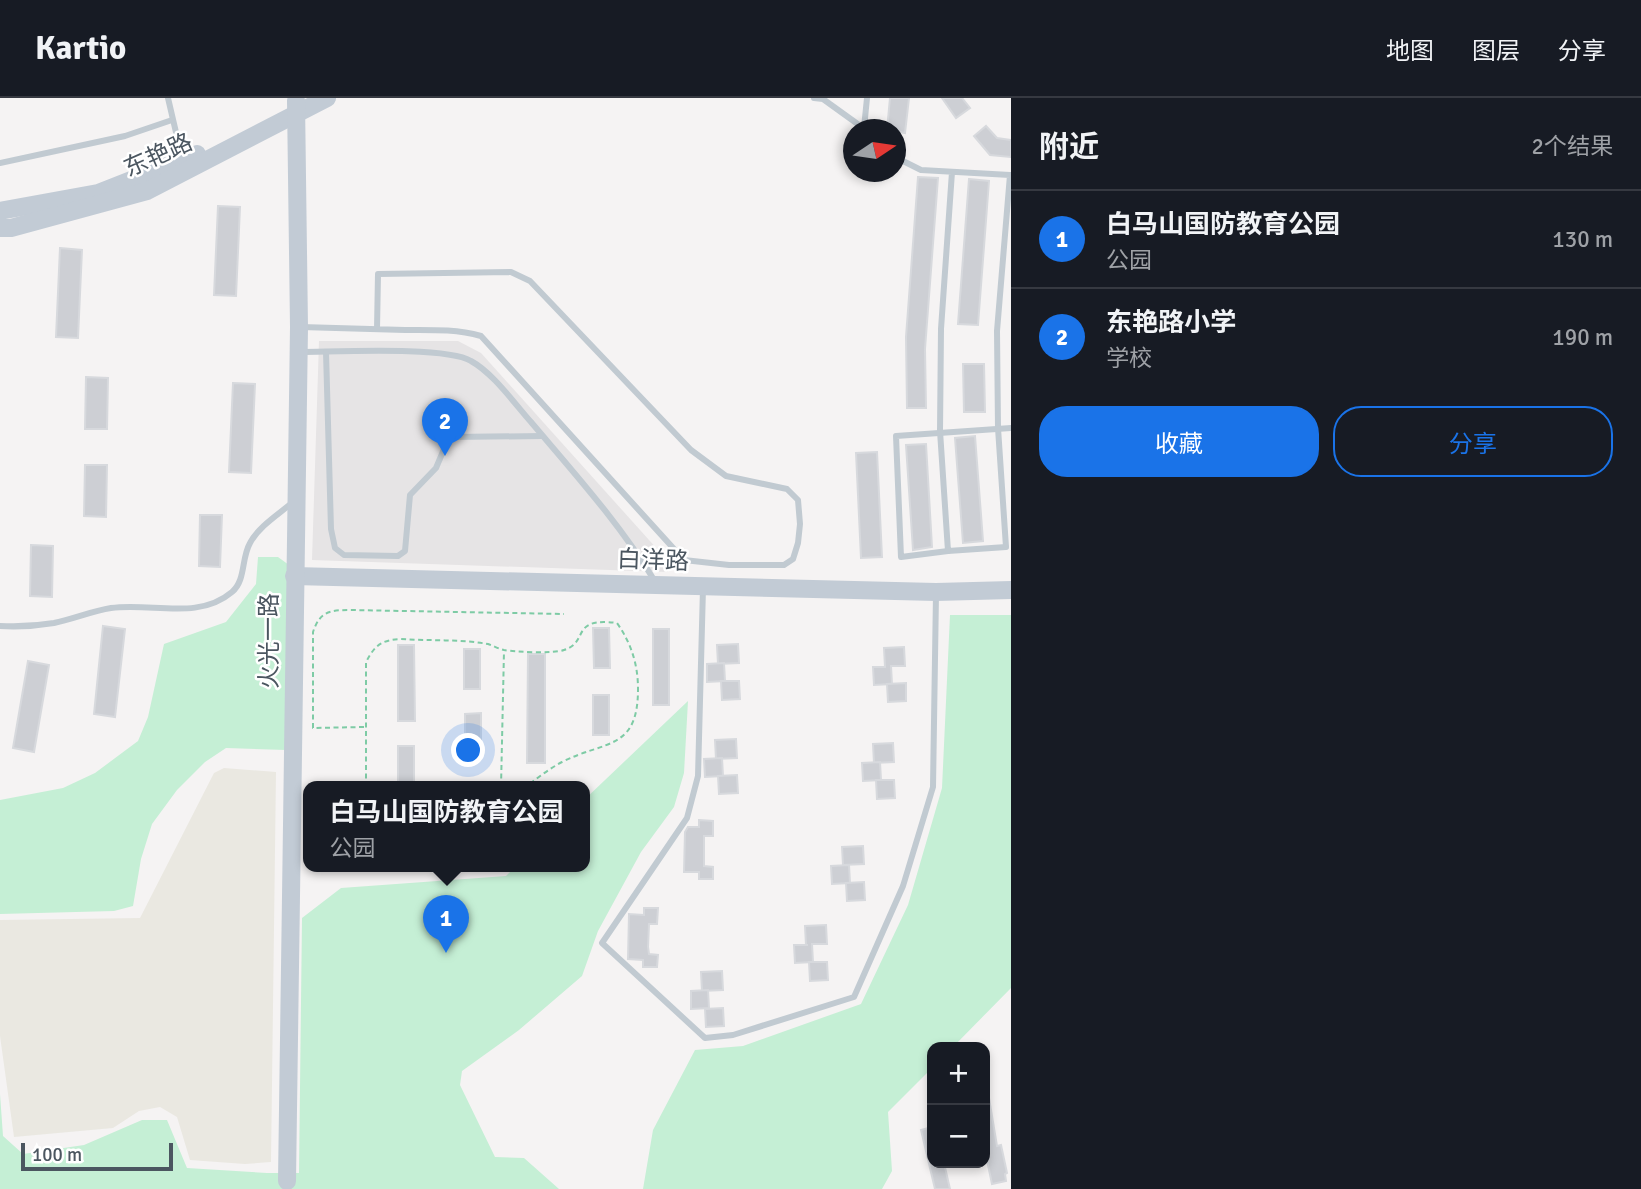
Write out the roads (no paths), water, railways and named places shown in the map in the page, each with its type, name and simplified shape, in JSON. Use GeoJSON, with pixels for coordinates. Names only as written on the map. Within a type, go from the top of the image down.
{"type":"FeatureCollection","features":[{"type":"Feature","properties":{"kind":"street","name":"东艳路"},"geometry":{"type":"LineString","coordinates":[[0,211],[98,192],[207,150],[298,104],[327,98]]}},
{"type":"Feature","properties":{"kind":"street","name":"东艳路"},"geometry":{"type":"LineString","coordinates":[[0,228],[11,228],[147,191],[298,104]]}},
{"type":"Feature","properties":{"kind":"street","name":"火光一路"},"geometry":{"type":"LineString","coordinates":[[287,1181],[299,352],[298,104]]}},
{"type":"Feature","properties":{"kind":"street","name":"白洋路"},"geometry":{"type":"LineString","coordinates":[[294,576],[936,592],[1011,590]]}},
{"type":"Feature","properties":{"kind":"lane"},"geometry":{"type":"LineString","coordinates":[[168,98],[182,160]]}},
{"type":"Feature","properties":{"kind":"lane"},"geometry":{"type":"LineString","coordinates":[[814,98],[823,98],[851,119]]}},
{"type":"Feature","properties":{"kind":"lane"},"geometry":{"type":"LineString","coordinates":[[866,119],[867,98]]}},
{"type":"Feature","properties":{"kind":"lane"},"geometry":{"type":"LineString","coordinates":[[0,163],[125,136],[172,120]]}},
{"type":"Feature","properties":{"kind":"lane"},"geometry":{"type":"LineString","coordinates":[[906,162],[921,170],[1010,175],[997,331],[998,428],[1006,547],[901,557],[896,436],[940,431],[998,428],[1011,428]]}},
{"type":"Feature","properties":{"kind":"lane"},"geometry":{"type":"LineString","coordinates":[[948,551],[940,431],[941,329],[952,172]]}},
{"type":"Feature","properties":{"kind":"lane"},"geometry":{"type":"LineString","coordinates":[[299,327],[377,329],[459,330],[481,336],[684,560],[759,566],[784,565],[793,559],[800,524],[798,500],[787,489],[726,476],[691,450],[564,313],[530,281],[511,272],[378,274],[377,329]]}},
{"type":"Feature","properties":{"kind":"lane"},"geometry":{"type":"LineString","coordinates":[[299,352],[445,353],[471,360],[498,385],[607,511],[657,584]]}},
{"type":"Feature","properties":{"kind":"lane"},"geometry":{"type":"LineString","coordinates":[[326,352],[331,529],[335,548],[344,555],[398,556],[405,551],[410,495],[436,468],[452,437],[542,436]]}},
{"type":"Feature","properties":{"kind":"lane"},"geometry":{"type":"LineString","coordinates":[[0,626],[54,623],[112,608],[191,609],[213,603],[233,591],[243,575],[243,557],[251,540],[295,501]]}},
{"type":"Feature","properties":{"kind":"lane"},"geometry":{"type":"LineString","coordinates":[[704,586],[698,776],[687,818],[602,943],[705,1038],[733,1035],[854,997],[903,886],[933,788],[936,592]]}},
{"type":"Feature","properties":{"kind":"place","name":"东艳路小学"},"geometry":{"type":"Point","coordinates":[445,456]}},
{"type":"Feature","properties":{"kind":"place","name":"白马山国防教育公园"},"geometry":{"type":"Point","coordinates":[446,953]}}]}
